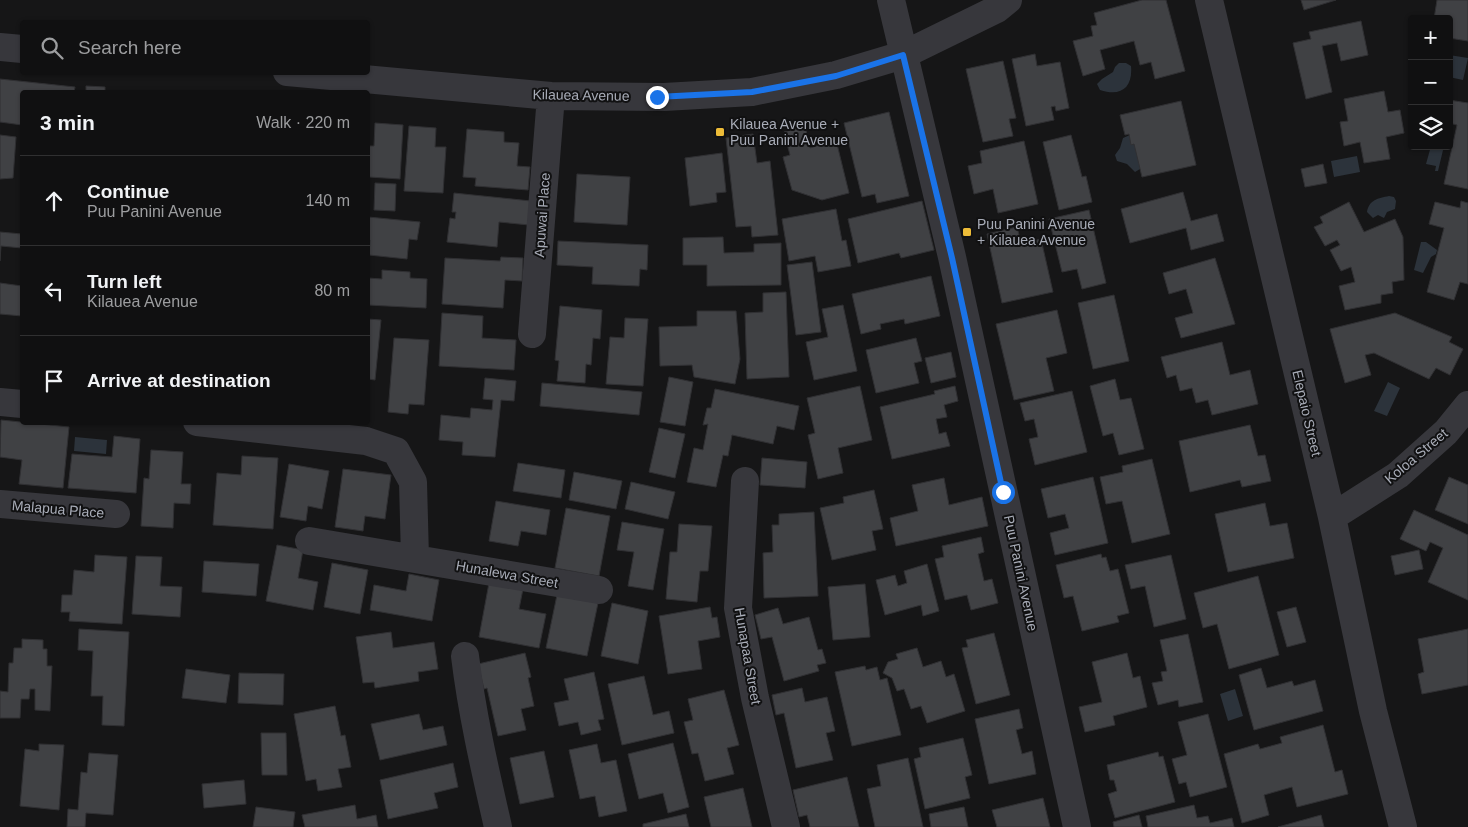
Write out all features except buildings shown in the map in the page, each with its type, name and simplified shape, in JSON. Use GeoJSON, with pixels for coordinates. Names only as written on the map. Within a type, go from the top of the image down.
{"type":"FeatureCollection","features":[{"type":"Feature","properties":{"kind":"street","name":"Puu Panini Avenue"},"geometry":{"type":"LineString","coordinates":[[891,0],[952,258],[1078,827]]}},
{"type":"Feature","properties":{"kind":"street","name":"Kilauea Avenue"},"geometry":{"type":"LineString","coordinates":[[320,75],[551,96],[664,97],[752,92],[836,76],[903,55],[997,9],[1008,0]]}},
{"type":"Feature","properties":{"kind":"street","name":"Elepaio Street"},"geometry":{"type":"LineString","coordinates":[[1209,0],[1332,517],[1373,711],[1402,827]]}},
{"type":"Feature","properties":{"kind":"street"},"geometry":{"type":"LineString","coordinates":[[0,47],[20,49]]}},
{"type":"Feature","properties":{"kind":"street","name":"Apuwai Place"},"geometry":{"type":"LineString","coordinates":[[532,334],[551,96]]}},
{"type":"Feature","properties":{"kind":"street"},"geometry":{"type":"LineString","coordinates":[[0,402],[20,404]]}},
{"type":"Feature","properties":{"kind":"street","name":"Koloa Street"},"geometry":{"type":"LineString","coordinates":[[1332,517],[1398,475],[1446,432],[1468,405]]}},
{"type":"Feature","properties":{"kind":"street"},"geometry":{"type":"LineString","coordinates":[[223,425],[366,441],[396,451],[413,482],[415,558]]}},
{"type":"Feature","properties":{"kind":"street","name":"Hunapaa Street"},"geometry":{"type":"LineString","coordinates":[[745,481],[738,608],[754,698],[786,827]]}},
{"type":"Feature","properties":{"kind":"street","name":"Malapua Place"},"geometry":{"type":"LineString","coordinates":[[0,504],[116,514]]}},
{"type":"Feature","properties":{"kind":"street","name":"Hunalewa Street"},"geometry":{"type":"LineString","coordinates":[[309,541],[600,590]]}},
{"type":"Feature","properties":{"kind":"street"},"geometry":{"type":"LineString","coordinates":[[465,656],[481,752],[498,827]]}},
{"type":"Feature","properties":{"kind":"shaded area"},"geometry":{"type":"Polygon","coordinates":[[[1453,56],[1468,58],[1463,80],[1453,78],[1453,56]]]}},
{"type":"Feature","properties":{"kind":"shaded area"},"geometry":{"type":"Polygon","coordinates":[[[1119,63],[1126,63],[1131,66],[1128,85],[1120,91],[1107,92],[1100,90],[1097,84],[1113,72],[1119,63]]]}},
{"type":"Feature","properties":{"kind":"shaded area"},"geometry":{"type":"Polygon","coordinates":[[[1130,135],[1137,146],[1140,156],[1140,169],[1135,172],[1127,164],[1117,161],[1115,155],[1120,148],[1123,138],[1130,135]]]}},
{"type":"Feature","properties":{"kind":"shaded area"},"geometry":{"type":"Polygon","coordinates":[[[1430,150],[1443,150],[1438,171],[1435,171],[1436,166],[1426,164],[1430,150]]]}},
{"type":"Feature","properties":{"kind":"shaded area"},"geometry":{"type":"Polygon","coordinates":[[[1357,156],[1360,172],[1334,177],[1331,161],[1357,156]]]}},
{"type":"Feature","properties":{"kind":"shaded area"},"geometry":{"type":"Polygon","coordinates":[[[1389,196],[1394,197],[1396,201],[1395,209],[1387,212],[1384,218],[1378,215],[1373,218],[1367,212],[1372,202],[1389,196]]]}},
{"type":"Feature","properties":{"kind":"shaded area"},"geometry":{"type":"Polygon","coordinates":[[[1421,242],[1426,242],[1437,250],[1423,273],[1414,270],[1421,242]]]}},
{"type":"Feature","properties":{"kind":"shaded area"},"geometry":{"type":"Polygon","coordinates":[[[1388,382],[1400,388],[1387,416],[1374,411],[1388,382]]]}},
{"type":"Feature","properties":{"kind":"shaded area"},"geometry":{"type":"Polygon","coordinates":[[[75,437],[107,440],[106,454],[74,451],[75,437]]]}},
{"type":"Feature","properties":{"kind":"shaded area"},"geometry":{"type":"Polygon","coordinates":[[[1235,689],[1243,716],[1228,721],[1220,694],[1235,689]]]}},
{"type":"Feature","properties":{"kind":"place","name":"Kilauea Avenue + Puu Panini Avenue"},"geometry":{"type":"Point","coordinates":[720,132]}},
{"type":"Feature","properties":{"kind":"place","name":"Puu Panini Avenue + Kilauea Avenue"},"geometry":{"type":"Point","coordinates":[967,232]}},
{"type":"Feature","properties":{"kind":"route"},"geometry":{"type":"LineString","coordinates":[[657,97],[752,92],[836,76],[903,55],[952,258],[1003,492]]}}]}
